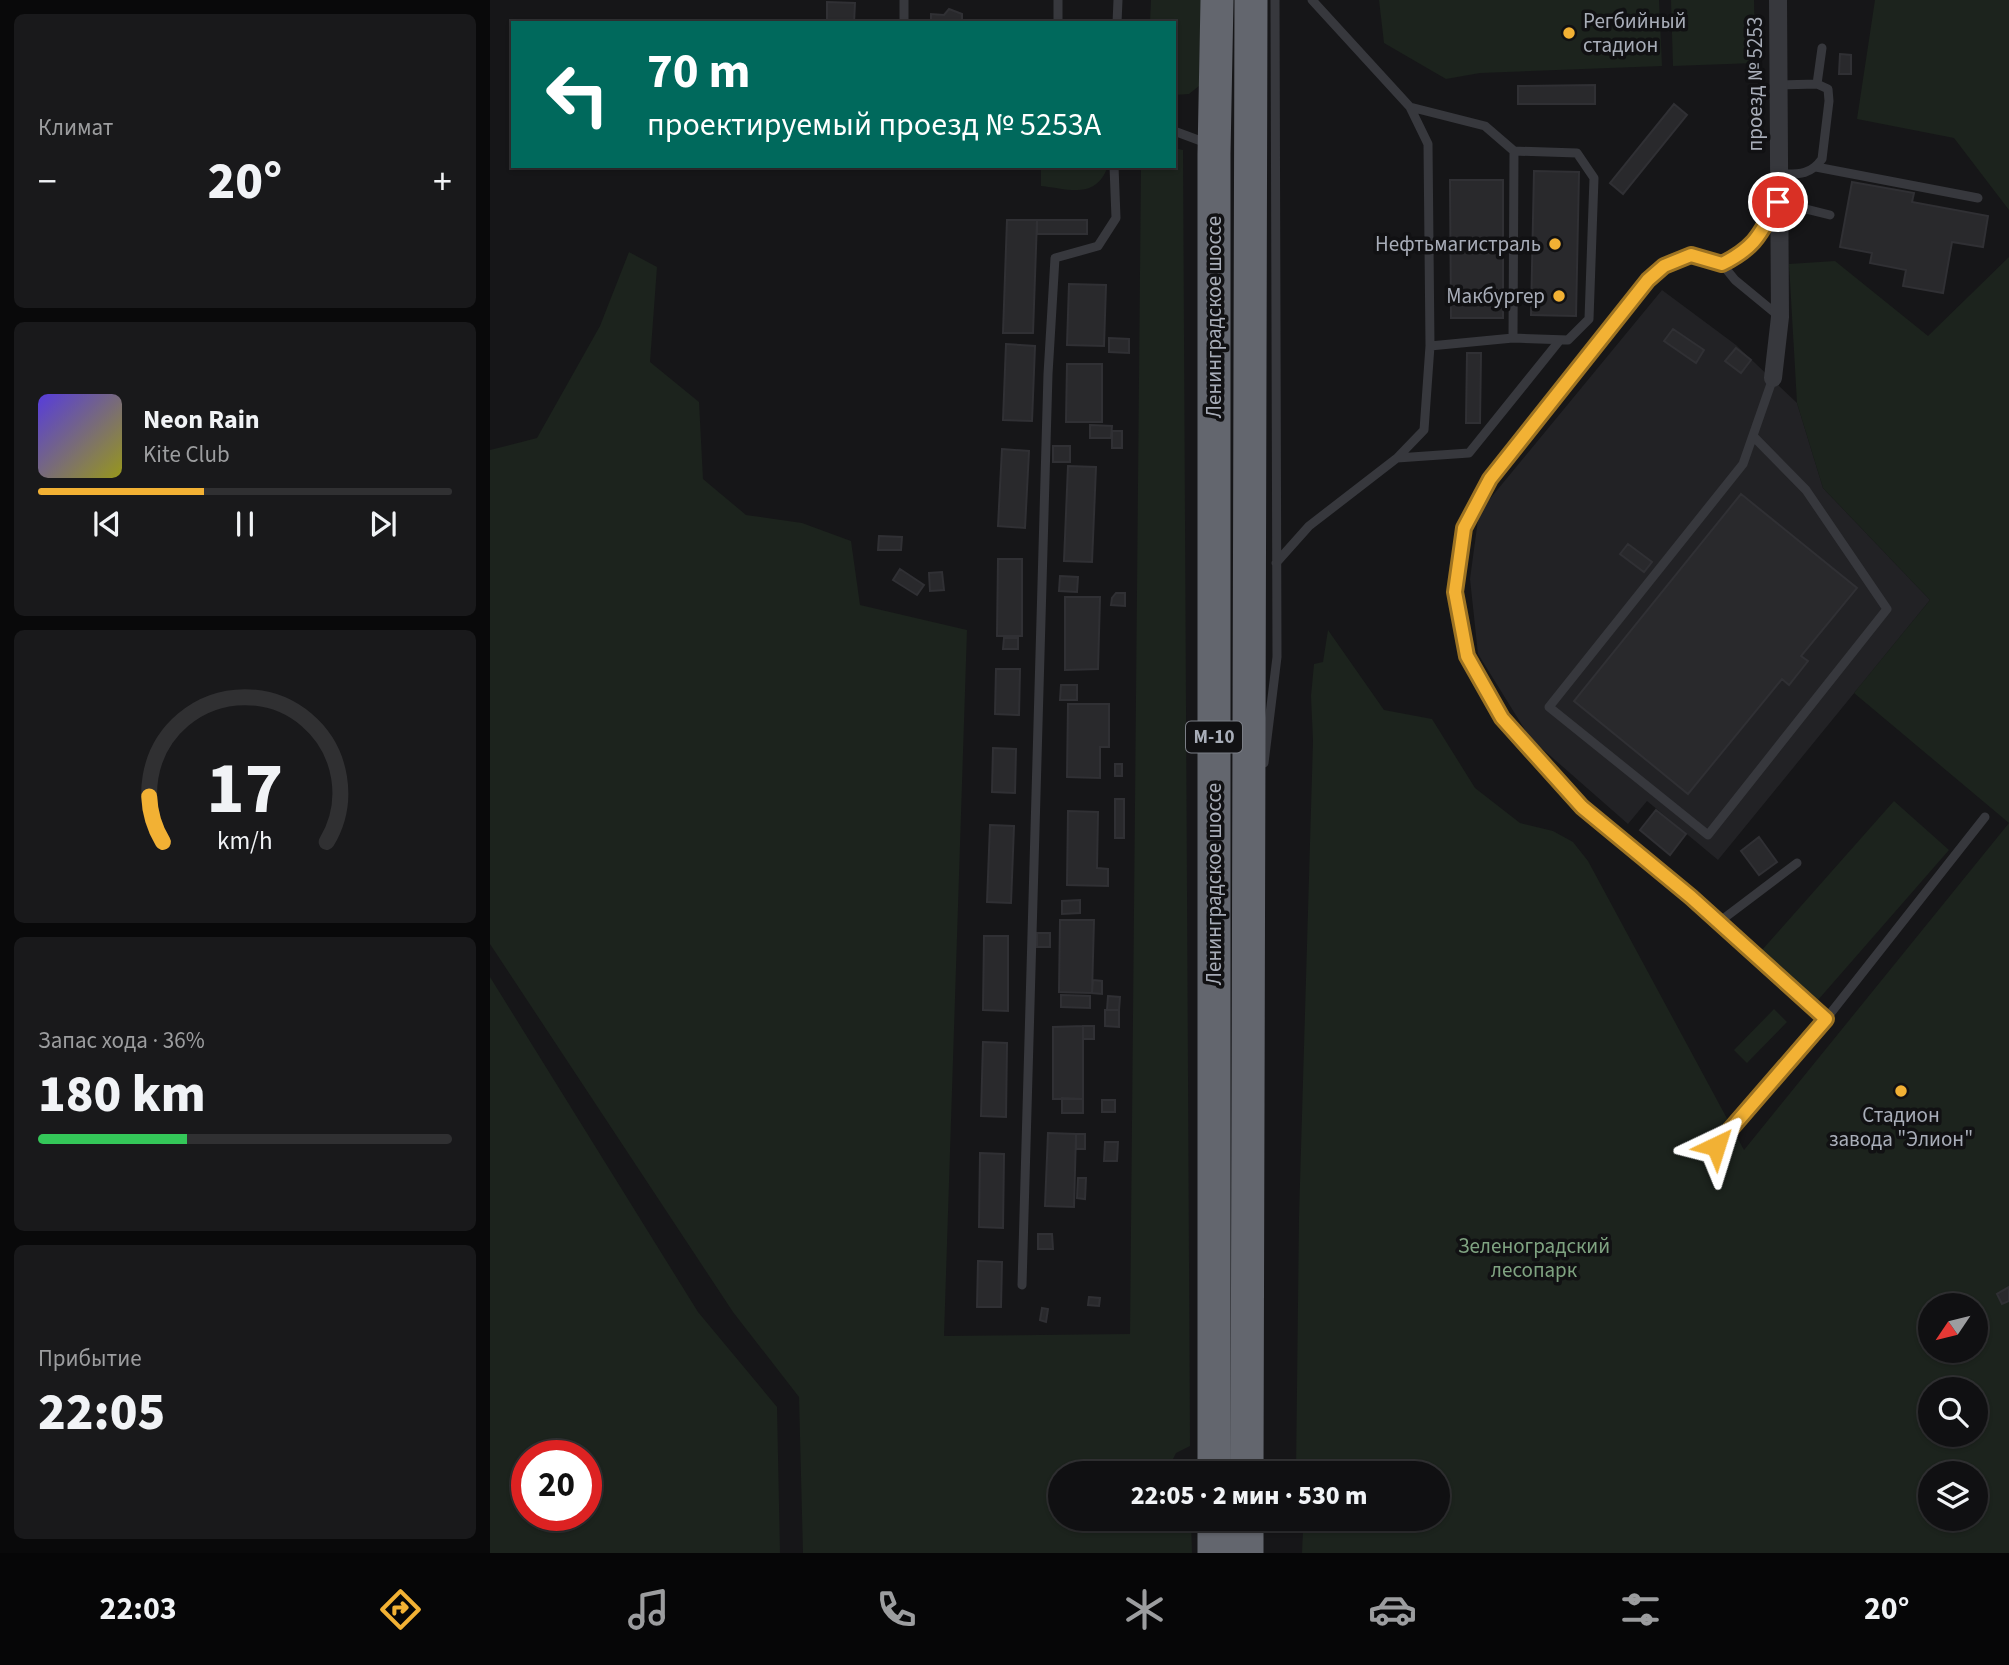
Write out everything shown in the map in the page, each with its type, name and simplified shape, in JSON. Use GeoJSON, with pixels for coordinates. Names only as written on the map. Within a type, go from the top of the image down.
{"type":"FeatureCollection","features":[{"type":"Feature","properties":{"kind":"highway","name":"Ленинградское шоссе"},"geometry":{"type":"LineString","coordinates":[[1214,1461],[1214,146],[1217,0]]}},
{"type":"Feature","properties":{"kind":"highway","name":"Ленинградское шоссе"},"geometry":{"type":"LineString","coordinates":[[1247,1461],[1251,0]]}},
{"type":"Feature","properties":{"kind":"highway"},"geometry":{"type":"LineString","coordinates":[[1214,1531],[1214,1553]]}},
{"type":"Feature","properties":{"kind":"highway"},"geometry":{"type":"LineString","coordinates":[[1247,1531],[1247,1553]]}},
{"type":"Feature","properties":{"kind":"street","name":"проезд № 5253"},"geometry":{"type":"LineString","coordinates":[[1773,378],[1780,317],[1778,0]]}},
{"type":"Feature","properties":{"kind":"lane"},"geometry":{"type":"LineString","coordinates":[[904,0],[904,21]]}},
{"type":"Feature","properties":{"kind":"lane"},"geometry":{"type":"LineString","coordinates":[[1058,0],[1058,21]]}},
{"type":"Feature","properties":{"kind":"lane"},"geometry":{"type":"LineString","coordinates":[[1117,21],[1118,0]]}},
{"type":"Feature","properties":{"kind":"lane"},"geometry":{"type":"LineString","coordinates":[[1263,775],[1278,657],[1275,0]]}},
{"type":"Feature","properties":{"kind":"lane"},"geometry":{"type":"LineString","coordinates":[[1276,563],[1308,526],[1397,458],[1424,430],[1430,346],[1428,144],[1410,107],[1312,0]]}},
{"type":"Feature","properties":{"kind":"lane"},"geometry":{"type":"LineString","coordinates":[[1817,84],[1822,48]]}},
{"type":"Feature","properties":{"kind":"lane"},"geometry":{"type":"LineString","coordinates":[[1778,85],[1817,84],[1828,89],[1829,101],[1822,159],[1806,174],[1778,174]]}},
{"type":"Feature","properties":{"kind":"lane"},"geometry":{"type":"LineString","coordinates":[[1410,107],[1485,125],[1514,151],[1577,153],[1594,178],[1589,319],[1568,340],[1513,338],[1430,346]]}},
{"type":"Feature","properties":{"kind":"lane"},"geometry":{"type":"LineString","coordinates":[[1176,132],[1214,146]]}},
{"type":"Feature","properties":{"kind":"lane"},"geometry":{"type":"LineString","coordinates":[[1513,338],[1514,151]]}},
{"type":"Feature","properties":{"kind":"lane"},"geometry":{"type":"LineString","coordinates":[[1816,167],[1978,198]]}},
{"type":"Feature","properties":{"kind":"lane"},"geometry":{"type":"LineString","coordinates":[[1022,1285],[1048,402],[1055,258],[1098,246],[1116,218],[1114,168]]}},
{"type":"Feature","properties":{"kind":"lane"},"geometry":{"type":"LineString","coordinates":[[1722,264],[1744,253],[1760,234],[1778,202],[1830,215]]}},
{"type":"Feature","properties":{"kind":"lane"},"geometry":{"type":"LineString","coordinates":[[1780,317],[1735,280],[1722,264],[1691,255],[1664,266],[1640,290],[1490,479],[1464,528],[1455,592],[1467,656],[1502,718],[1582,807],[1719,922],[1826,1019]]}},
{"type":"Feature","properties":{"kind":"lane"},"geometry":{"type":"LineString","coordinates":[[1397,458],[1469,453],[1560,340]]}},
{"type":"Feature","properties":{"kind":"lane"},"geometry":{"type":"LineString","coordinates":[[1754,436],[1806,490],[1887,609],[1708,835],[1549,707],[1743,464],[1773,378]]}},
{"type":"Feature","properties":{"kind":"lane"},"geometry":{"type":"LineString","coordinates":[[1250,880],[1260,801]]}},
{"type":"Feature","properties":{"kind":"lane"},"geometry":{"type":"LineString","coordinates":[[1716,1146],[1826,1019],[1984,817]]}},
{"type":"Feature","properties":{"kind":"lane"},"geometry":{"type":"LineString","coordinates":[[1719,922],[1797,863]]}},
{"type":"Feature","properties":{"kind":"shaded area"},"geometry":{"type":"Polygon","coordinates":[[[1662,290],[1736,345],[1797,403],[1823,488],[1930,600],[1718,860],[1647,801],[1628,824],[1530,738],[1478,654],[1470,579],[1479,512],[1662,290]]]}},
{"type":"Feature","properties":{"kind":"green space"},"geometry":{"type":"Polygon","coordinates":[[[1151,0],[1201,0],[1199,86],[1189,94],[1176,95],[1176,21],[1150,21],[1151,0]]]}},
{"type":"Feature","properties":{"kind":"green space","name":"Регбийный стадион"},"geometry":{"type":"Polygon","coordinates":[[[1379,0],[1659,0],[1662,66],[1480,73],[1446,79],[1384,43],[1379,0]]]}},
{"type":"Feature","properties":{"kind":"green space"},"geometry":{"type":"Polygon","coordinates":[[[1671,0],[1754,0],[1755,63],[1673,66],[1671,0]]]}},
{"type":"Feature","properties":{"kind":"green space"},"geometry":{"type":"Polygon","coordinates":[[[1875,0],[2009,0],[2009,210],[1954,138],[1857,119],[1875,0]]]}},
{"type":"Feature","properties":{"kind":"green space"},"geometry":{"type":"Polygon","coordinates":[[[1176,148],[1183,150],[1190,1446],[1176,1453],[1172,1461],[1048,1461],[1048,1531],[1191,1531],[1192,1553],[803,1553],[799,1397],[733,1312],[490,944],[490,450],[537,438],[600,326],[629,252],[657,267],[650,362],[699,402],[703,479],[746,515],[802,523],[851,541],[860,605],[967,630],[944,1336],[1130,1334],[1141,168],[1176,168],[1176,148]]]}},
{"type":"Feature","properties":{"kind":"green space"},"geometry":{"type":"Polygon","coordinates":[[[1041,168],[1107,168],[1103,177],[1089,188],[1071,190],[1041,186],[1041,168]]]}},
{"type":"Feature","properties":{"kind":"green space"},"geometry":{"type":"Polygon","coordinates":[[[2009,257],[2009,823],[1854,693],[1930,600],[1823,488],[1797,403],[1789,264],[1835,261],[1928,336],[2009,257]]]}},
{"type":"Feature","properties":{"kind":"green space","name":"Зеленоградский лесопарк"},"geometry":{"type":"Polygon","coordinates":[[[1328,630],[1384,710],[1432,719],[1475,788],[1520,823],[1553,831],[1573,842],[1588,861],[1744,1150],[2009,823],[2009,1553],[1302,1553],[1303,1531],[1450,1531],[1450,1461],[1296,1461],[1299,1217],[1313,741],[1311,696],[1314,664],[1323,662],[1328,630]]]}},
{"type":"Feature","properties":{"kind":"green space"},"geometry":{"type":"Polygon","coordinates":[[[1894,801],[1949,850],[1818,1000],[1762,950],[1894,801]]]}},
{"type":"Feature","properties":{"kind":"green space"},"geometry":{"type":"Polygon","coordinates":[[[490,977],[698,1312],[777,1407],[780,1553],[490,1553],[490,977]]]}},
{"type":"Feature","properties":{"kind":"green space"},"geometry":{"type":"Polygon","coordinates":[[[1774,1009],[1787,1022],[1747,1063],[1734,1050],[1774,1009]]]}},
{"type":"Feature","properties":{"kind":"building"},"geometry":{"type":"Polygon","coordinates":[[[827,2],[855,3],[854,21],[827,21],[827,2]]]}},
{"type":"Feature","properties":{"kind":"building"},"geometry":{"type":"Polygon","coordinates":[[[949,9],[962,14],[962,21],[931,21],[931,14],[944,15],[949,9]]]}},
{"type":"Feature","properties":{"kind":"building"},"geometry":{"type":"Polygon","coordinates":[[[1840,54],[1851,55],[1851,74],[1839,74],[1840,54]]]}},
{"type":"Feature","properties":{"kind":"building"},"geometry":{"type":"Polygon","coordinates":[[[1595,85],[1595,104],[1518,104],[1518,86],[1595,85]]]}},
{"type":"Feature","properties":{"kind":"building"},"geometry":{"type":"Polygon","coordinates":[[[1674,104],[1687,115],[1623,194],[1610,183],[1674,104]]]}},
{"type":"Feature","properties":{"kind":"building","name":"Нефтьмагистраль"},"geometry":{"type":"Polygon","coordinates":[[[1534,171],[1579,172],[1576,316],[1531,315],[1534,171]]]}},
{"type":"Feature","properties":{"kind":"building"},"geometry":{"type":"Polygon","coordinates":[[[1450,180],[1503,180],[1503,318],[1451,318],[1450,180]]]}},
{"type":"Feature","properties":{"kind":"building"},"geometry":{"type":"Polygon","coordinates":[[[1852,182],[1914,193],[1912,202],[1988,216],[1983,247],[1952,242],[1943,293],[1903,286],[1906,270],[1870,263],[1872,253],[1840,247],[1852,182]]]}},
{"type":"Feature","properties":{"kind":"building"},"geometry":{"type":"Polygon","coordinates":[[[1007,220],[1037,220],[1033,333],[1003,333],[1007,220]]]}},
{"type":"Feature","properties":{"kind":"building"},"geometry":{"type":"Polygon","coordinates":[[[1037,220],[1087,220],[1087,234],[1037,234],[1037,220]]]}},
{"type":"Feature","properties":{"kind":"building"},"geometry":{"type":"Polygon","coordinates":[[[1069,284],[1106,285],[1104,346],[1067,345],[1069,284]]]}},
{"type":"Feature","properties":{"kind":"building"},"geometry":{"type":"Polygon","coordinates":[[[1673,329],[1704,350],[1696,363],[1664,341],[1673,329]]]}},
{"type":"Feature","properties":{"kind":"building"},"geometry":{"type":"Polygon","coordinates":[[[1109,338],[1129,339],[1129,353],[1109,352],[1109,338]]]}},
{"type":"Feature","properties":{"kind":"building"},"geometry":{"type":"Polygon","coordinates":[[[1006,344],[1035,346],[1032,421],[1003,420],[1006,344]]]}},
{"type":"Feature","properties":{"kind":"building"},"geometry":{"type":"Polygon","coordinates":[[[1736,348],[1751,360],[1741,373],[1725,361],[1736,348]]]}},
{"type":"Feature","properties":{"kind":"building"},"geometry":{"type":"Polygon","coordinates":[[[1467,353],[1481,353],[1480,423],[1466,423],[1467,353]]]}},
{"type":"Feature","properties":{"kind":"building"},"geometry":{"type":"Polygon","coordinates":[[[1067,364],[1102,364],[1102,422],[1066,422],[1067,364]]]}},
{"type":"Feature","properties":{"kind":"building"},"geometry":{"type":"Polygon","coordinates":[[[1090,425],[1112,426],[1111,438],[1090,438],[1090,425]]]}},
{"type":"Feature","properties":{"kind":"building"},"geometry":{"type":"Polygon","coordinates":[[[1112,431],[1122,431],[1122,448],[1112,448],[1112,431]]]}},
{"type":"Feature","properties":{"kind":"building"},"geometry":{"type":"Polygon","coordinates":[[[1053,446],[1070,446],[1070,462],[1053,462],[1053,446]]]}},
{"type":"Feature","properties":{"kind":"building"},"geometry":{"type":"Polygon","coordinates":[[[1002,449],[1029,451],[1025,528],[998,526],[1002,449]]]}},
{"type":"Feature","properties":{"kind":"building"},"geometry":{"type":"Polygon","coordinates":[[[1068,466],[1096,467],[1092,562],[1064,561],[1068,466]]]}},
{"type":"Feature","properties":{"kind":"building"},"geometry":{"type":"Polygon","coordinates":[[[1741,494],[1857,588],[1801,656],[1808,661],[1789,685],[1782,679],[1688,794],[1574,701],[1741,494]]]}},
{"type":"Feature","properties":{"kind":"building"},"geometry":{"type":"Polygon","coordinates":[[[879,536],[902,537],[901,550],[878,550],[879,536]]]}},
{"type":"Feature","properties":{"kind":"building"},"geometry":{"type":"Polygon","coordinates":[[[1628,544],[1652,562],[1644,572],[1620,554],[1628,544]]]}},
{"type":"Feature","properties":{"kind":"building"},"geometry":{"type":"Polygon","coordinates":[[[998,559],[1022,559],[1022,636],[997,636],[998,559]]]}},
{"type":"Feature","properties":{"kind":"building"},"geometry":{"type":"Polygon","coordinates":[[[900,569],[924,585],[917,595],[893,580],[900,569]]]}},
{"type":"Feature","properties":{"kind":"building"},"geometry":{"type":"Polygon","coordinates":[[[942,572],[944,590],[930,591],[929,573],[942,572]]]}},
{"type":"Feature","properties":{"kind":"building"},"geometry":{"type":"Polygon","coordinates":[[[1060,576],[1078,577],[1077,592],[1059,591],[1060,576]]]}},
{"type":"Feature","properties":{"kind":"building"},"geometry":{"type":"Polygon","coordinates":[[[1116,593],[1125,593],[1125,606],[1111,605],[1116,593]]]}},
{"type":"Feature","properties":{"kind":"building"},"geometry":{"type":"Polygon","coordinates":[[[1065,597],[1100,597],[1098,669],[1065,670],[1065,597]]]}},
{"type":"Feature","properties":{"kind":"building"},"geometry":{"type":"Polygon","coordinates":[[[1004,638],[1018,638],[1018,649],[1003,649],[1004,638]]]}},
{"type":"Feature","properties":{"kind":"building"},"geometry":{"type":"Polygon","coordinates":[[[996,669],[1020,669],[1019,715],[995,714],[996,669]]]}},
{"type":"Feature","properties":{"kind":"building"},"geometry":{"type":"Polygon","coordinates":[[[1061,685],[1077,685],[1077,700],[1060,700],[1061,685]]]}},
{"type":"Feature","properties":{"kind":"building"},"geometry":{"type":"Polygon","coordinates":[[[1068,704],[1109,704],[1109,747],[1100,747],[1100,778],[1067,777],[1068,704]]]}},
{"type":"Feature","properties":{"kind":"building"},"geometry":{"type":"Polygon","coordinates":[[[993,748],[1016,749],[1015,793],[992,792],[993,748]]]}},
{"type":"Feature","properties":{"kind":"building"},"geometry":{"type":"Polygon","coordinates":[[[1115,764],[1122,764],[1122,776],[1115,776],[1115,764]]]}},
{"type":"Feature","properties":{"kind":"building"},"geometry":{"type":"Polygon","coordinates":[[[1115,799],[1124,799],[1124,838],[1115,838],[1115,799]]]}},
{"type":"Feature","properties":{"kind":"building"},"geometry":{"type":"Polygon","coordinates":[[[1656,810],[1686,834],[1670,855],[1640,830],[1656,810]]]}},
{"type":"Feature","properties":{"kind":"building"},"geometry":{"type":"Polygon","coordinates":[[[1068,811],[1098,812],[1097,868],[1108,869],[1108,886],[1067,885],[1068,811]]]}},
{"type":"Feature","properties":{"kind":"building"},"geometry":{"type":"Polygon","coordinates":[[[990,825],[1014,826],[1011,903],[987,902],[990,825]]]}},
{"type":"Feature","properties":{"kind":"building"},"geometry":{"type":"Polygon","coordinates":[[[1759,837],[1777,862],[1759,875],[1741,851],[1759,837]]]}},
{"type":"Feature","properties":{"kind":"building"},"geometry":{"type":"Polygon","coordinates":[[[1080,900],[1080,913],[1062,914],[1062,901],[1080,900]]]}},
{"type":"Feature","properties":{"kind":"building"},"geometry":{"type":"Polygon","coordinates":[[[1060,920],[1094,920],[1092,993],[1059,992],[1060,920]]]}},
{"type":"Feature","properties":{"kind":"building"},"geometry":{"type":"Polygon","coordinates":[[[1037,933],[1050,933],[1050,947],[1037,947],[1037,933]]]}},
{"type":"Feature","properties":{"kind":"building"},"geometry":{"type":"Polygon","coordinates":[[[984,936],[1008,936],[1008,1011],[983,1010],[984,936]]]}},
{"type":"Feature","properties":{"kind":"building"},"geometry":{"type":"Polygon","coordinates":[[[1093,980],[1102,981],[1102,994],[1092,993],[1093,980]]]}},
{"type":"Feature","properties":{"kind":"building"},"geometry":{"type":"Polygon","coordinates":[[[1061,995],[1090,996],[1090,1008],[1061,1007],[1061,995]]]}},
{"type":"Feature","properties":{"kind":"building"},"geometry":{"type":"Polygon","coordinates":[[[1108,996],[1120,997],[1119,1010],[1107,1010],[1108,996]]]}},
{"type":"Feature","properties":{"kind":"building"},"geometry":{"type":"Polygon","coordinates":[[[1105,1010],[1119,1010],[1119,1027],[1105,1026],[1105,1010]]]}},
{"type":"Feature","properties":{"kind":"building"},"geometry":{"type":"Polygon","coordinates":[[[1083,1026],[1083,1099],[1053,1099],[1053,1027],[1083,1026]]]}},
{"type":"Feature","properties":{"kind":"building"},"geometry":{"type":"Polygon","coordinates":[[[1083,1026],[1094,1026],[1094,1039],[1083,1039],[1083,1026]]]}},
{"type":"Feature","properties":{"kind":"building"},"geometry":{"type":"Polygon","coordinates":[[[983,1042],[1007,1043],[1006,1117],[981,1116],[983,1042]]]}},
{"type":"Feature","properties":{"kind":"building"},"geometry":{"type":"Polygon","coordinates":[[[1062,1098],[1083,1099],[1083,1113],[1062,1113],[1062,1098]]]}},
{"type":"Feature","properties":{"kind":"building"},"geometry":{"type":"Polygon","coordinates":[[[1102,1100],[1115,1100],[1115,1112],[1102,1112],[1102,1100]]]}},
{"type":"Feature","properties":{"kind":"building"},"geometry":{"type":"Polygon","coordinates":[[[1048,1133],[1076,1134],[1074,1207],[1045,1206],[1048,1133]]]}},
{"type":"Feature","properties":{"kind":"building"},"geometry":{"type":"Polygon","coordinates":[[[1076,1134],[1085,1134],[1085,1149],[1076,1149],[1076,1134]]]}},
{"type":"Feature","properties":{"kind":"building"},"geometry":{"type":"Polygon","coordinates":[[[1105,1142],[1118,1142],[1117,1161],[1104,1161],[1105,1142]]]}},
{"type":"Feature","properties":{"kind":"building"},"geometry":{"type":"Polygon","coordinates":[[[980,1153],[1004,1154],[1003,1228],[979,1227],[980,1153]]]}},
{"type":"Feature","properties":{"kind":"building"},"geometry":{"type":"Polygon","coordinates":[[[1078,1178],[1086,1178],[1085,1199],[1077,1198],[1078,1178]]]}},
{"type":"Feature","properties":{"kind":"building"},"geometry":{"type":"Polygon","coordinates":[[[1038,1234],[1052,1234],[1053,1249],[1038,1249],[1038,1234]]]}},
{"type":"Feature","properties":{"kind":"building"},"geometry":{"type":"Polygon","coordinates":[[[978,1261],[1002,1262],[1001,1307],[977,1307],[978,1261]]]}},
{"type":"Feature","properties":{"kind":"building"},"geometry":{"type":"Polygon","coordinates":[[[2009,1287],[2009,1301],[2002,1304],[1997,1294],[2009,1287]]]}},
{"type":"Feature","properties":{"kind":"building"},"geometry":{"type":"Polygon","coordinates":[[[1089,1297],[1100,1298],[1099,1306],[1088,1305],[1089,1297]]]}},
{"type":"Feature","properties":{"kind":"building"},"geometry":{"type":"Polygon","coordinates":[[[1042,1308],[1048,1309],[1046,1322],[1040,1320],[1042,1308]]]}},
{"type":"Feature","properties":{"kind":"place","name":"Регбийный стадион"},"geometry":{"type":"Point","coordinates":[1569,33]}},
{"type":"Feature","properties":{"kind":"place","name":"Нефтьмагистраль"},"geometry":{"type":"Point","coordinates":[1555,244]}},
{"type":"Feature","properties":{"kind":"place","name":"Макбургер"},"geometry":{"type":"Point","coordinates":[1559,296]}},
{"type":"Feature","properties":{"kind":"place","name":"Стадион завода \"Элион\""},"geometry":{"type":"Point","coordinates":[1901,1091]}},
{"type":"Feature","properties":{"kind":"route"},"geometry":{"type":"LineString","coordinates":[[1716,1146],[1826,1019],[1691,897],[1582,807],[1502,718],[1467,656],[1455,592],[1464,528],[1490,479],[1648,280],[1664,266],[1691,255],[1722,264],[1744,253],[1760,234],[1778,202]]}}]}
